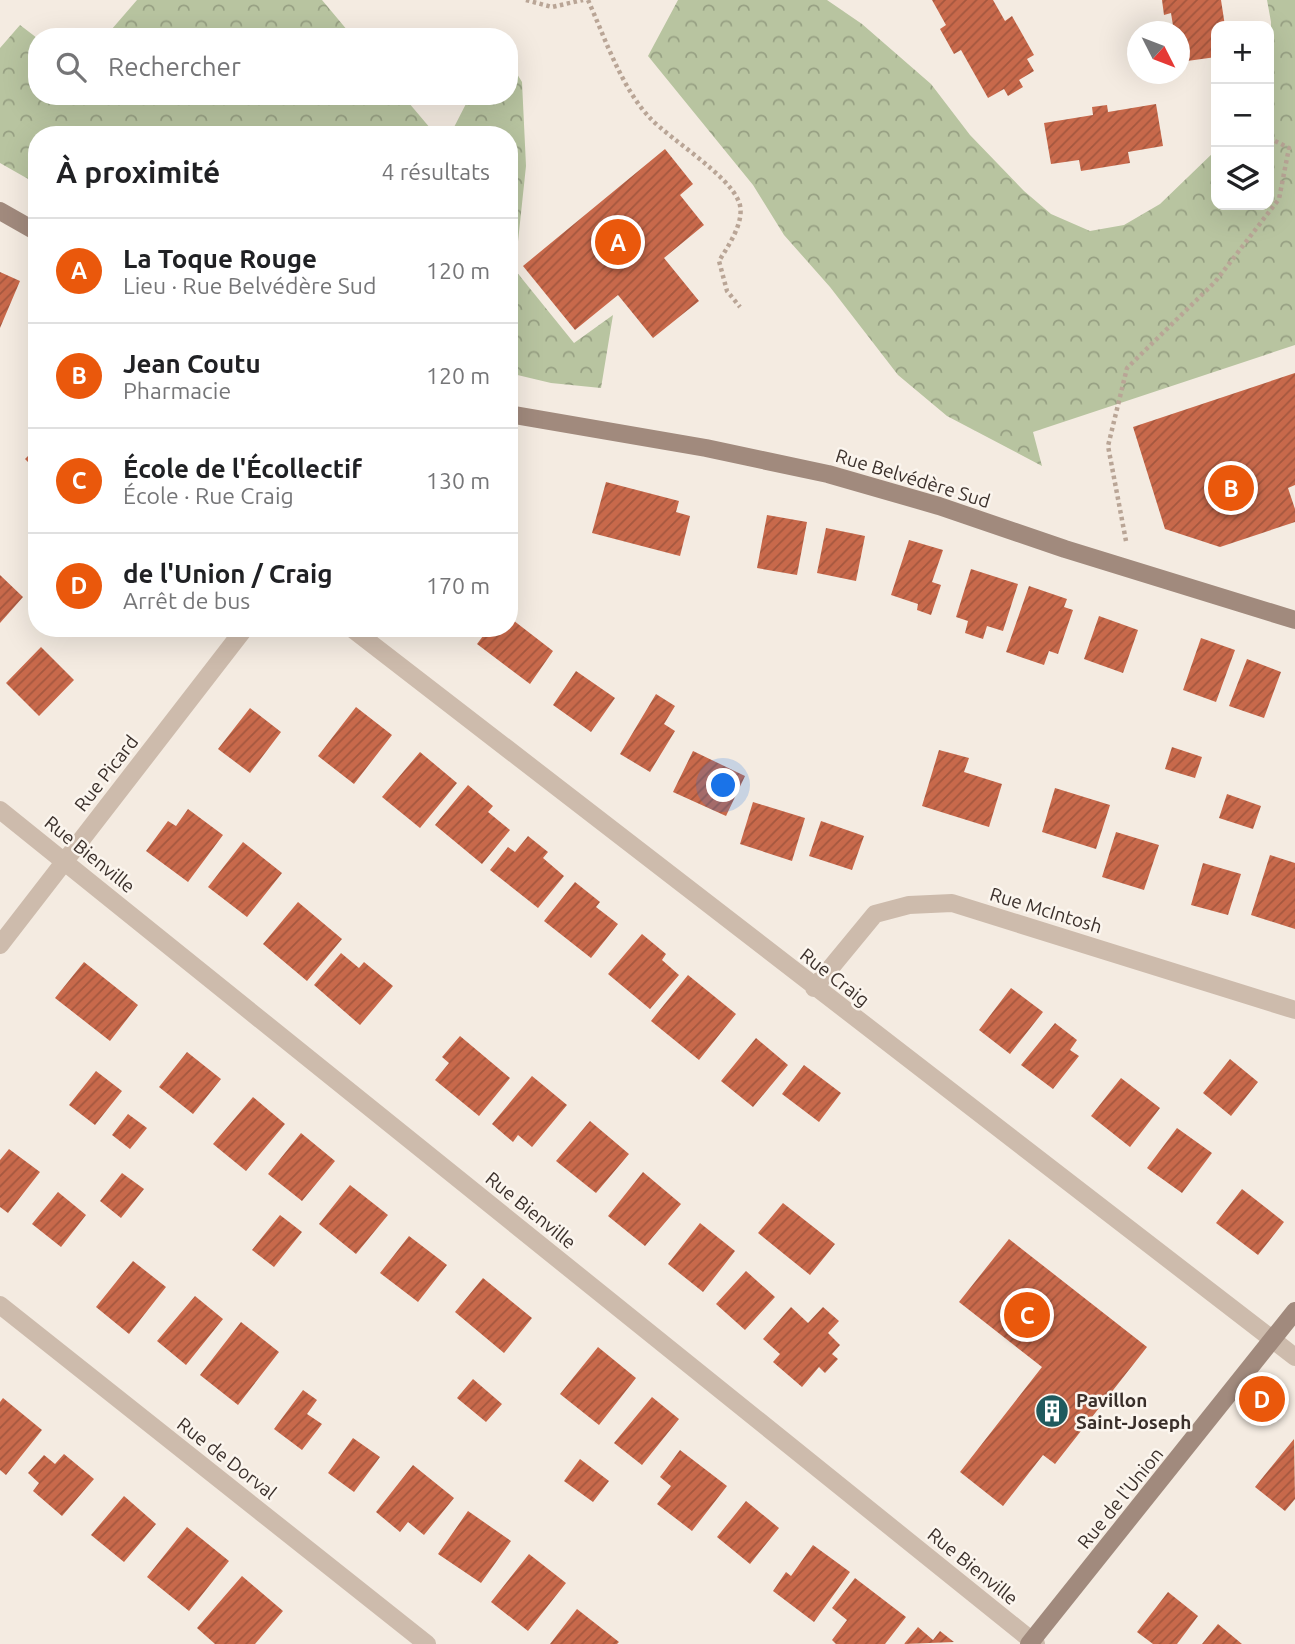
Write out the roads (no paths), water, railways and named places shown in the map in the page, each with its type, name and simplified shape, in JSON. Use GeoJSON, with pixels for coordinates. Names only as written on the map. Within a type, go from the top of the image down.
{"type":"FeatureCollection","features":[{"type":"Feature","properties":{"kind":"street"},"geometry":{"type":"LineString","coordinates":[[0,211],[28,227]]}},
{"type":"Feature","properties":{"kind":"street","name":"Rue Belvédère Sud"},"geometry":{"type":"LineString","coordinates":[[518,416],[706,448],[828,474],[939,506],[1295,620]]}},
{"type":"Feature","properties":{"kind":"street","name":"Rue Picard"},"geometry":{"type":"LineString","coordinates":[[0,945],[238,637]]}},
{"type":"Feature","properties":{"kind":"street","name":"Rue Craig"},"geometry":{"type":"LineString","coordinates":[[363,637],[814,988],[1295,1356]]}},
{"type":"Feature","properties":{"kind":"street","name":"Rue Bienville"},"geometry":{"type":"LineString","coordinates":[[0,810],[1032,1643]]}},
{"type":"Feature","properties":{"kind":"street","name":"Rue McIntosh"},"geometry":{"type":"LineString","coordinates":[[814,988],[875,914],[909,905],[951,903],[1295,1010]]}},
{"type":"Feature","properties":{"kind":"street","name":"Rue de Dorval"},"geometry":{"type":"LineString","coordinates":[[0,1305],[427,1644]]}},
{"type":"Feature","properties":{"kind":"street","name":"Rue de l'Union"},"geometry":{"type":"LineString","coordinates":[[1032,1643],[1295,1311]]}},
{"type":"Feature","properties":{"kind":"place","name":"La Toque Rouge"},"geometry":{"type":"Point","coordinates":[618,242]}},
{"type":"Feature","properties":{"kind":"place","name":"Jean Coutu"},"geometry":{"type":"Point","coordinates":[1231,488]}},
{"type":"Feature","properties":{"kind":"place","name":"École de l'Écollectif"},"geometry":{"type":"Point","coordinates":[1027,1315]}},
{"type":"Feature","properties":{"kind":"place","name":"de l'Union / Craig"},"geometry":{"type":"Point","coordinates":[1262,1399]}},
{"type":"Feature","properties":{"kind":"place","name":"Pavillon Saint-Joseph"},"geometry":{"type":"Point","coordinates":[1052,1411]}}]}
